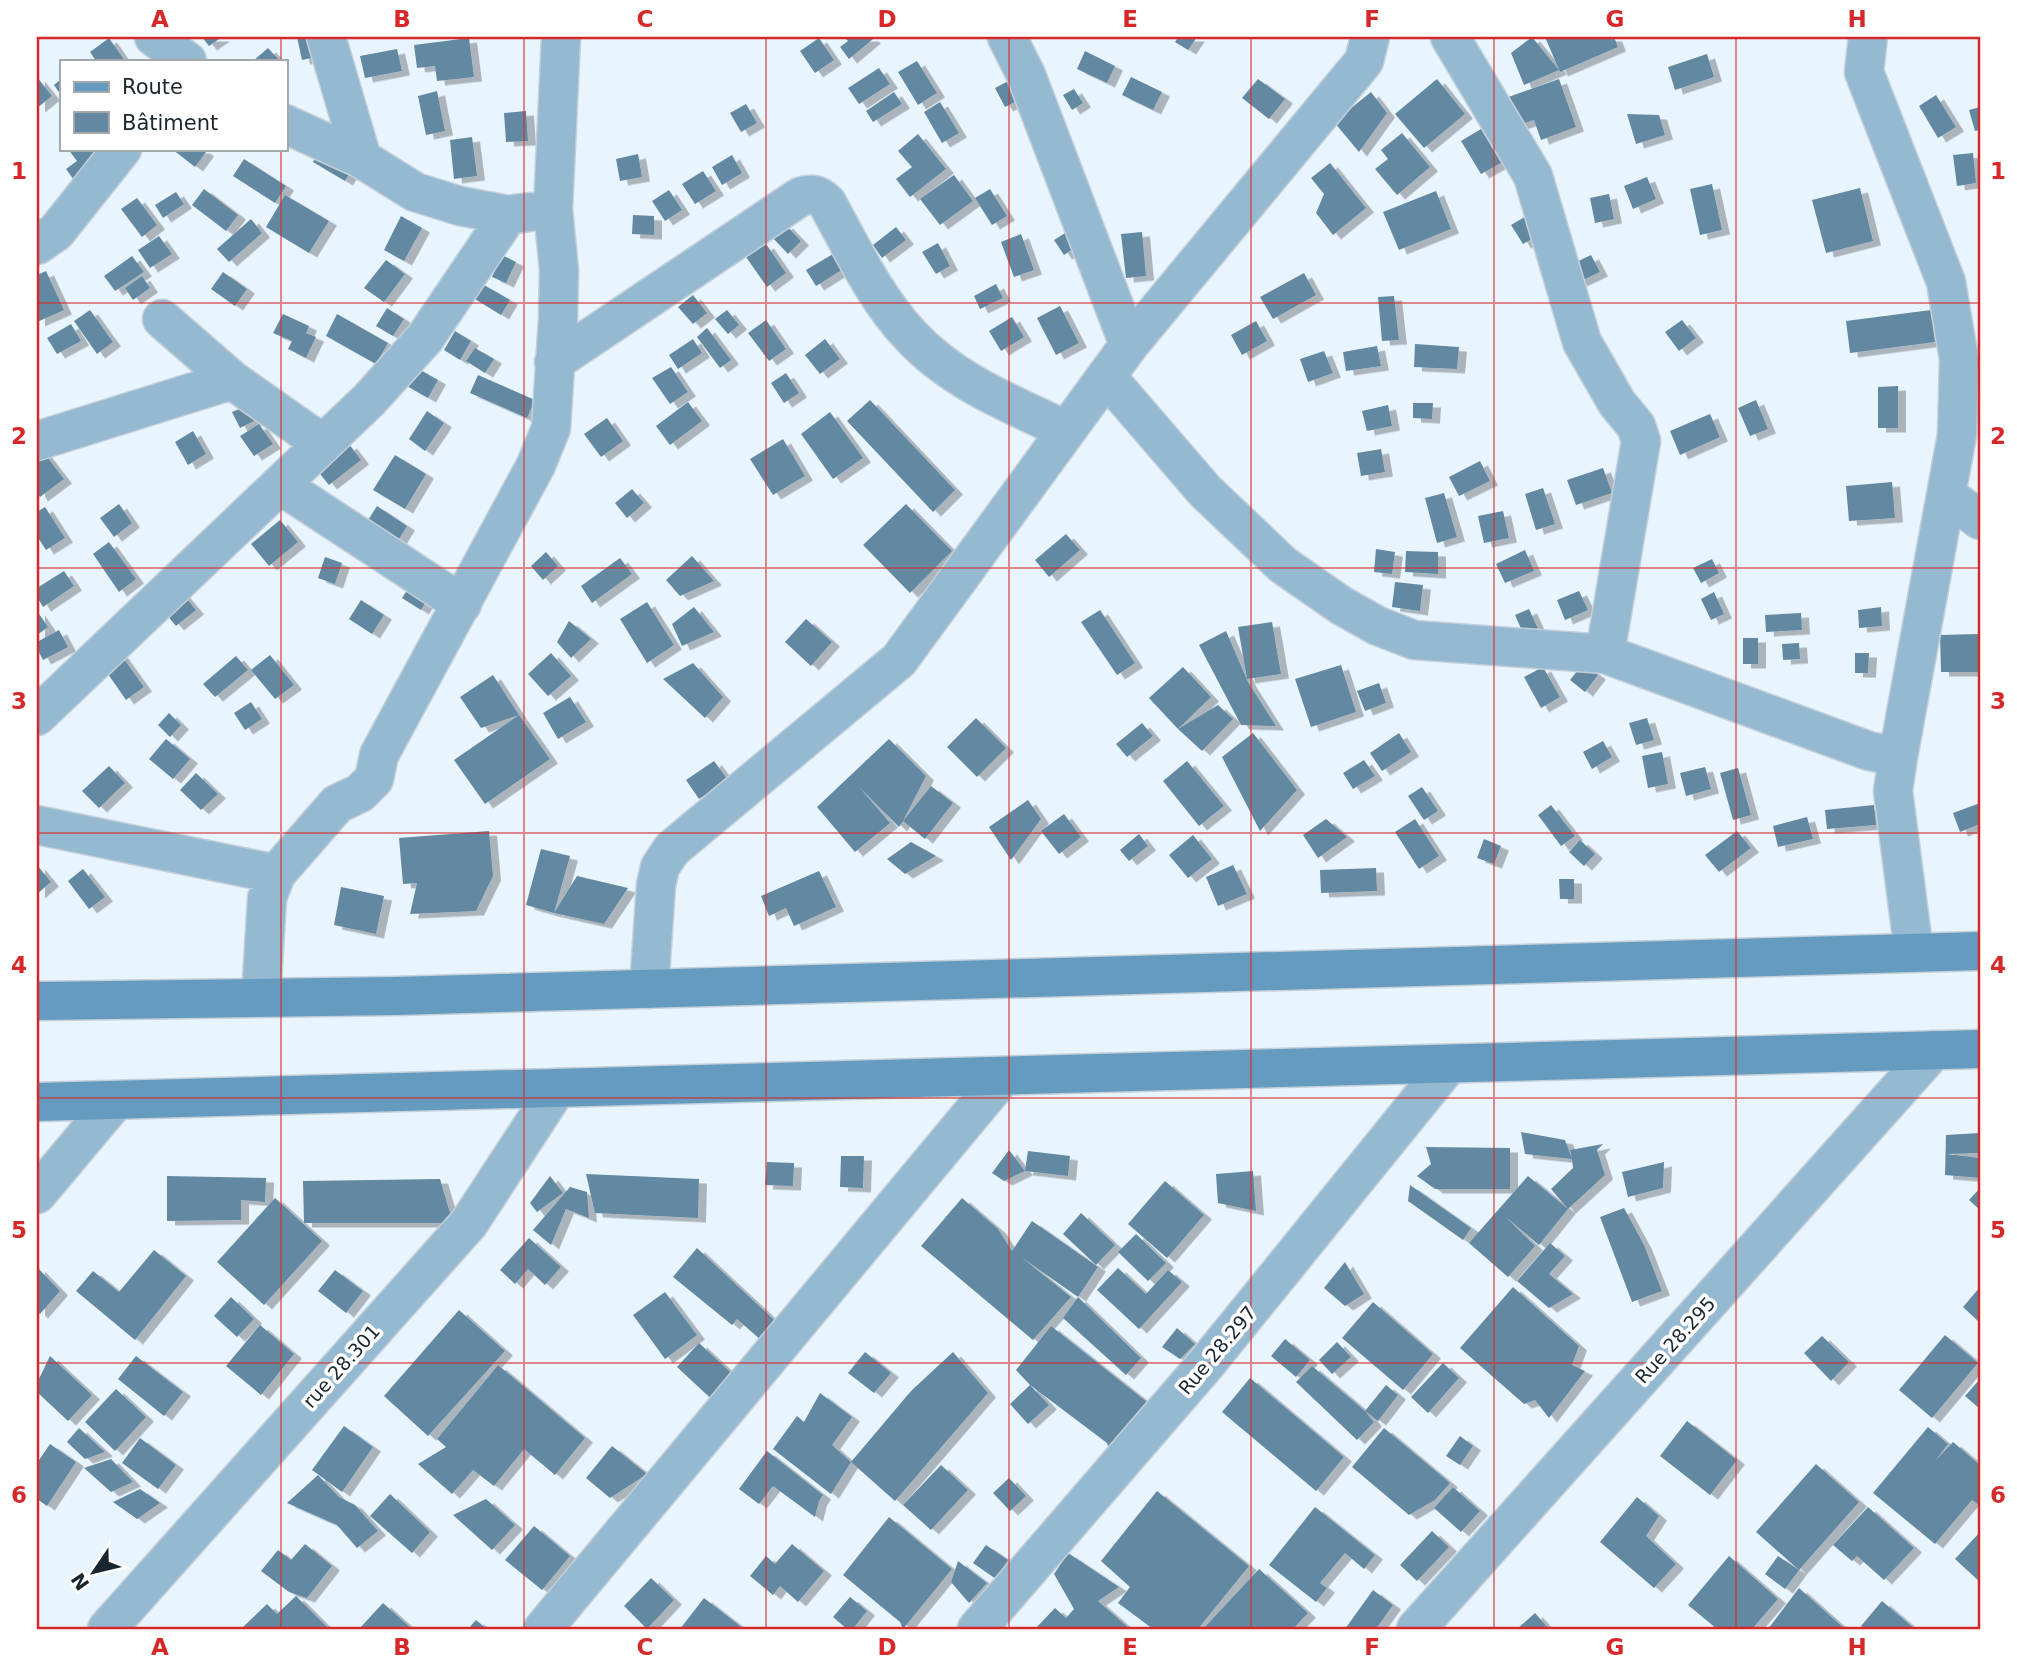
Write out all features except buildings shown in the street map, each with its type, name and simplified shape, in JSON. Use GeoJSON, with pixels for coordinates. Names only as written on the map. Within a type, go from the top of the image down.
{"type":"FeatureCollection","features":[{"type":"Feature","properties":{"kind":"main road"},"geometry":{"type":"LineString","coordinates":[[37,1001],[395,996],[1980,951]]}},
{"type":"Feature","properties":{"kind":"main road"},"geometry":{"type":"LineString","coordinates":[[37,1102],[1980,1049]]}},
{"type":"Feature","properties":{"kind":"street"},"geometry":{"type":"LineString","coordinates":[[154,37],[186,60]]}},
{"type":"Feature","properties":{"kind":"street"},"geometry":{"type":"LineString","coordinates":[[326,37],[362,159]]}},
{"type":"Feature","properties":{"kind":"street"},"geometry":{"type":"LineString","coordinates":[[261,997],[267,898],[276,874],[337,804],[360,793],[374,779],[379,755],[536,465],[551,428],[558,320],[559,270],[553,209],[561,37]]}},
{"type":"Feature","properties":{"kind":"street"},"geometry":{"type":"LineString","coordinates":[[1007,37],[1031,88],[1129,345]]}},
{"type":"Feature","properties":{"kind":"street"},"geometry":{"type":"LineString","coordinates":[[1451,37],[1533,176],[1582,342],[1616,403],[1636,426],[1641,441],[1605,654]]}},
{"type":"Feature","properties":{"kind":"street"},"geometry":{"type":"LineString","coordinates":[[1868,37],[1864,72],[1946,282],[1959,359],[1957,435],[1894,791],[1914,953]]}},
{"type":"Feature","properties":{"kind":"street"},"geometry":{"type":"LineString","coordinates":[[649,989],[656,885],[660,867],[673,849],[899,660],[1129,345],[1375,45]]}},
{"type":"Feature","properties":{"kind":"street"},"geometry":{"type":"LineString","coordinates":[[287,125],[362,159],[415,192],[460,206],[508,215],[553,209]]}},
{"type":"Feature","properties":{"kind":"street"},"geometry":{"type":"LineString","coordinates":[[37,245],[56,232],[121,150]]}},
{"type":"Feature","properties":{"kind":"street"},"geometry":{"type":"LineString","coordinates":[[554,362],[800,197],[810,193],[820,195],[827,203],[868,278],[910,336],[943,364],[986,393],[1066,430]]}},
{"type":"Feature","properties":{"kind":"street"},"geometry":{"type":"LineString","coordinates":[[37,716],[369,400],[425,338],[508,215]]}},
{"type":"Feature","properties":{"kind":"street"},"geometry":{"type":"LineString","coordinates":[[162,318],[232,380],[323,444]]}},
{"type":"Feature","properties":{"kind":"street"},"geometry":{"type":"LineString","coordinates":[[1106,376],[1205,491],[1283,565],[1342,606],[1378,626],[1414,640],[1605,654],[1869,751],[1898,757]]}},
{"type":"Feature","properties":{"kind":"street"},"geometry":{"type":"LineString","coordinates":[[37,441],[232,380]]}},
{"type":"Feature","properties":{"kind":"street"},"geometry":{"type":"LineString","coordinates":[[280,485],[462,604]]}},
{"type":"Feature","properties":{"kind":"street"},"geometry":{"type":"LineString","coordinates":[[1947,495],[1980,520]]}},
{"type":"Feature","properties":{"kind":"street"},"geometry":{"type":"LineString","coordinates":[[37,825],[276,874]]}},
{"type":"Feature","properties":{"kind":"street","name":"Rue 28.295"},"geometry":{"type":"LineString","coordinates":[[1416,1629],[1934,1050]]}},
{"type":"Feature","properties":{"kind":"street","name":"Rue 28.297"},"geometry":{"type":"LineString","coordinates":[[977,1629],[1206,1364],[1448,1064]]}},
{"type":"Feature","properties":{"kind":"street"},"geometry":{"type":"LineString","coordinates":[[543,1629],[1003,1076]]}},
{"type":"Feature","properties":{"kind":"street","name":"rue 28.301"},"geometry":{"type":"LineString","coordinates":[[107,1629],[469,1223],[557,1088]]}},
{"type":"Feature","properties":{"kind":"street"},"geometry":{"type":"LineString","coordinates":[[37,1194],[115,1101]]}}]}
